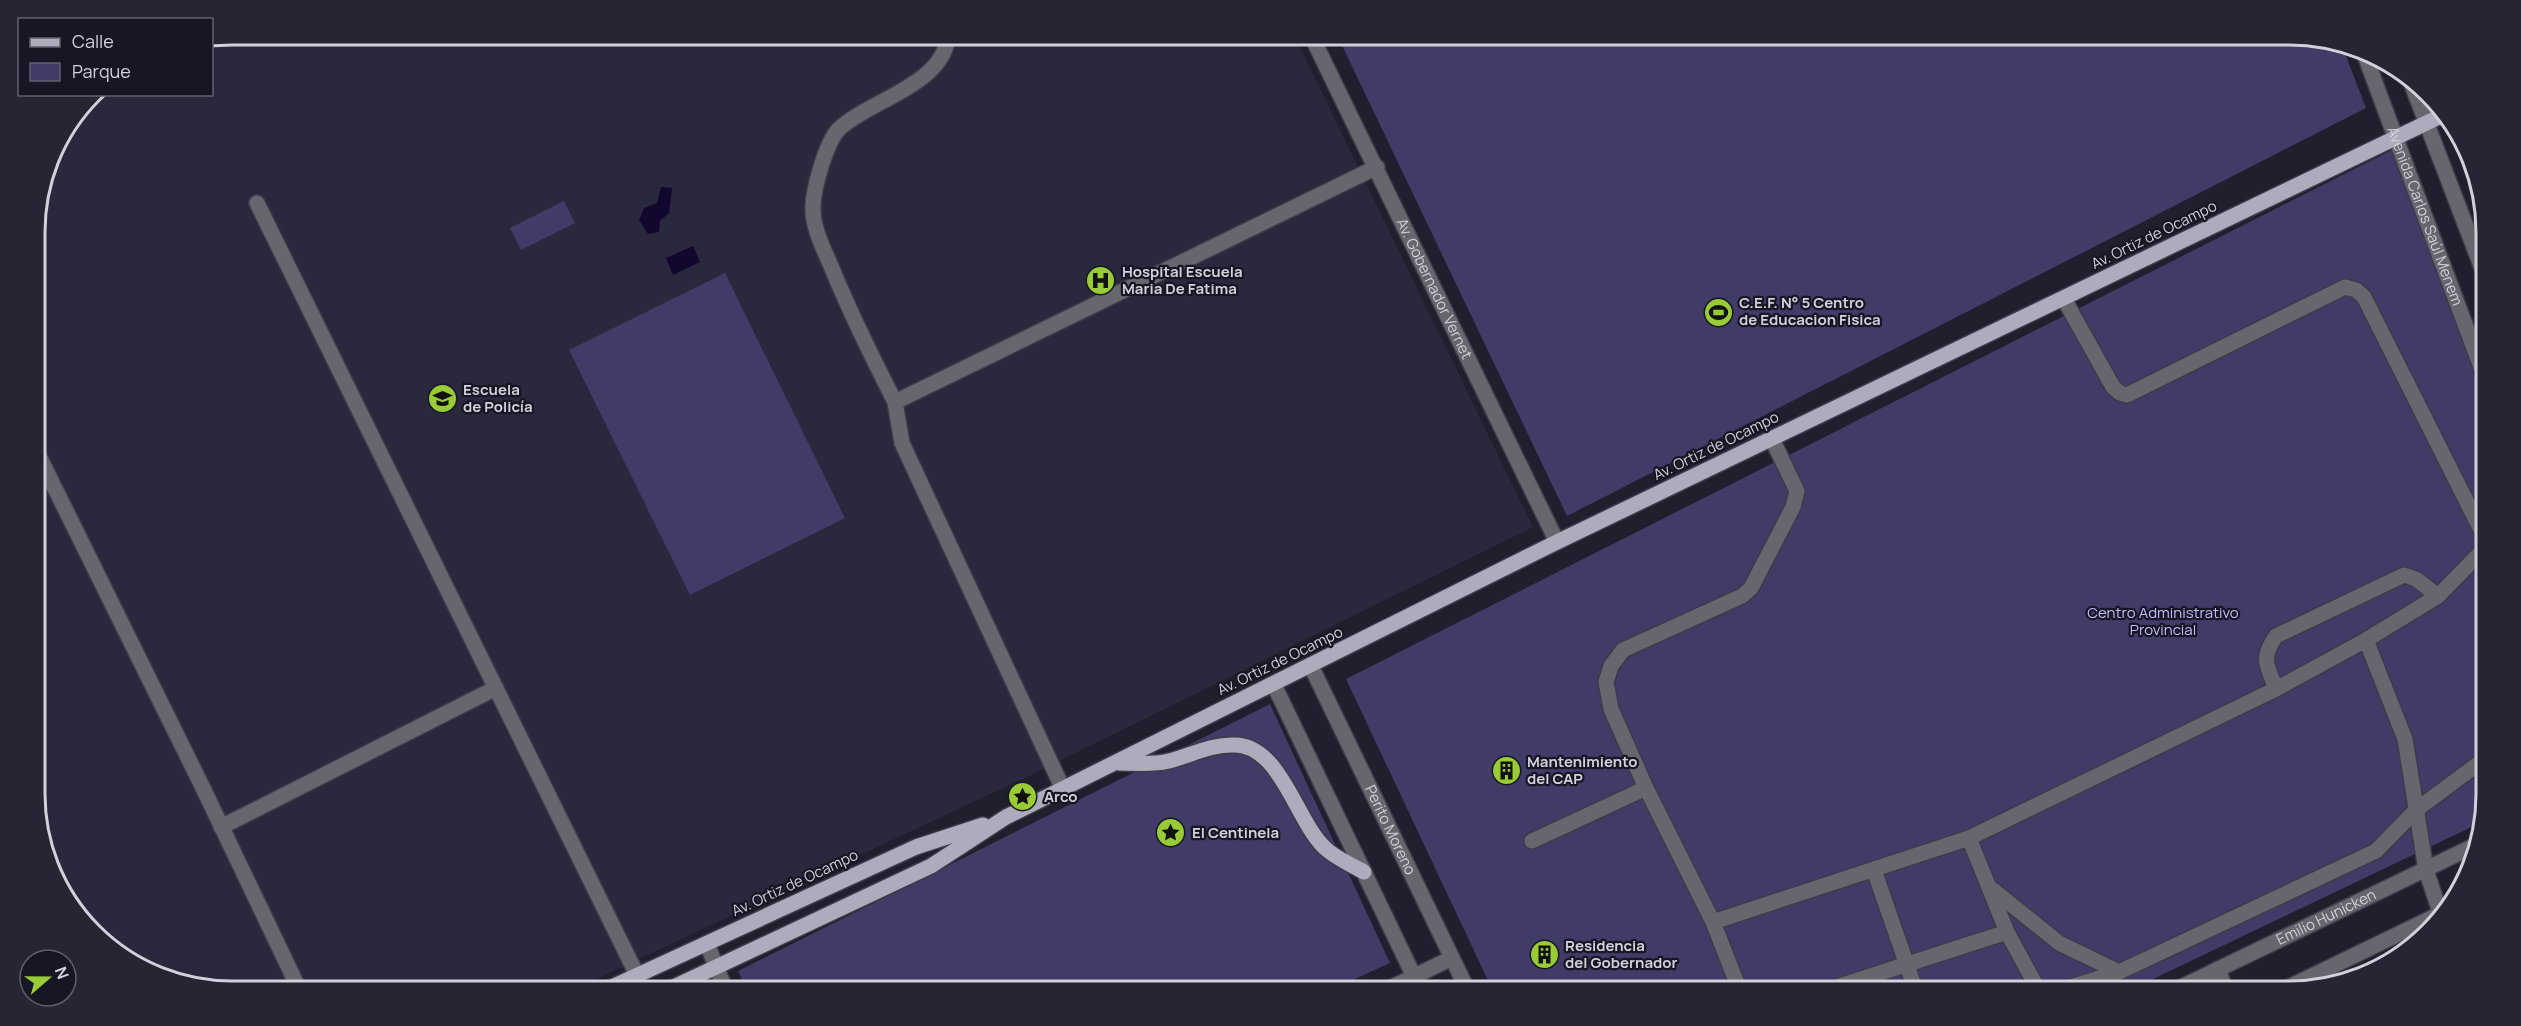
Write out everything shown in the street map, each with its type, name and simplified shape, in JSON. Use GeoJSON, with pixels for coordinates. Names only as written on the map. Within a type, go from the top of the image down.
{"type":"FeatureCollection","features":[{"type":"Feature","properties":{"kind":"main road","name":"Av. Ortiz de Ocampo"},"geometry":{"type":"LineString","coordinates":[[686,981],[931,866],[1006,817],[1557,542],[2437,118]]}},
{"type":"Feature","properties":{"kind":"main road"},"geometry":{"type":"LineString","coordinates":[[1116,763],[1168,762],[1213,746],[1238,745],[1255,751],[1273,766],[1309,830],[1326,849],[1364,872]]}},
{"type":"Feature","properties":{"kind":"main road","name":"Av. Ortiz de Ocampo"},"geometry":{"type":"LineString","coordinates":[[625,981],[916,847],[1006,817]]}},
{"type":"Feature","properties":{"kind":"street"},"geometry":{"type":"LineString","coordinates":[[946,45],[938,61],[908,88],[866,110],[837,130],[818,172],[813,211],[822,246],[853,320],[895,402],[902,443],[1063,789]]}},
{"type":"Feature","properties":{"kind":"street","name":"Av. Gobernador Vernet"},"geometry":{"type":"LineString","coordinates":[[1316,45],[1557,542]]}},
{"type":"Feature","properties":{"kind":"street","name":"Avenida Carlos Saúl Menem"},"geometry":{"type":"LineString","coordinates":[[2367,62],[2476,354]]}},
{"type":"Feature","properties":{"kind":"street"},"geometry":{"type":"LineString","coordinates":[[2416,94],[2476,253]]}},
{"type":"Feature","properties":{"kind":"street"},"geometry":{"type":"LineString","coordinates":[[895,402],[1377,166]]}},
{"type":"Feature","properties":{"kind":"street"},"geometry":{"type":"LineString","coordinates":[[257,203],[637,975]]}},
{"type":"Feature","properties":{"kind":"street"},"geometry":{"type":"LineString","coordinates":[[2064,299],[2113,387],[2127,395],[2345,287],[2356,290],[2364,297],[2476,520]]}},
{"type":"Feature","properties":{"kind":"street"},"geometry":{"type":"LineString","coordinates":[[1736,981],[1713,922],[1646,788],[1611,709],[1606,682],[1611,666],[1623,650],[1742,596],[1751,588],[1792,507],[1797,491],[1772,439]]}},
{"type":"Feature","properties":{"kind":"street"},"geometry":{"type":"LineString","coordinates":[[45,468],[222,827],[295,981]]}},
{"type":"Feature","properties":{"kind":"street"},"geometry":{"type":"LineString","coordinates":[[1713,922],[1969,838],[2276,689],[2366,640],[2438,596],[2476,557]]}},
{"type":"Feature","properties":{"kind":"street"},"geometry":{"type":"LineString","coordinates":[[2276,689],[2265,662],[2266,650],[2276,636],[2404,575],[2416,579],[2438,596]]}},
{"type":"Feature","properties":{"kind":"street"},"geometry":{"type":"LineString","coordinates":[[2366,640],[2405,739],[2426,870],[2439,905]]}},
{"type":"Feature","properties":{"kind":"street","name":"Perito Moreno"},"geometry":{"type":"LineString","coordinates":[[1311,666],[1463,981]]}},
{"type":"Feature","properties":{"kind":"street"},"geometry":{"type":"LineString","coordinates":[[1274,685],[1417,981]]}},
{"type":"Feature","properties":{"kind":"street"},"geometry":{"type":"LineString","coordinates":[[222,827],[496,688]]}},
{"type":"Feature","properties":{"kind":"street"},"geometry":{"type":"LineString","coordinates":[[2090,981],[2119,972],[2376,851],[2416,810],[2476,765]]}},
{"type":"Feature","properties":{"kind":"street"},"geometry":{"type":"LineString","coordinates":[[1532,841],[1646,788]]}},
{"type":"Feature","properties":{"kind":"street"},"geometry":{"type":"LineString","coordinates":[[1969,838],[2007,932],[2034,981]]}},
{"type":"Feature","properties":{"kind":"street","name":"Emilio Hunicken"},"geometry":{"type":"LineString","coordinates":[[2193,981],[2467,849]]}},
{"type":"Feature","properties":{"kind":"street"},"geometry":{"type":"LineString","coordinates":[[1874,870],[1913,981]]}},
{"type":"Feature","properties":{"kind":"street"},"geometry":{"type":"LineString","coordinates":[[1989,888],[2059,943],[2119,972]]}},
{"type":"Feature","properties":{"kind":"street"},"geometry":{"type":"LineString","coordinates":[[2304,981],[2423,923]]}},
{"type":"Feature","properties":{"kind":"street"},"geometry":{"type":"LineString","coordinates":[[1855,981],[2007,932]]}},
{"type":"Feature","properties":{"kind":"street"},"geometry":{"type":"LineString","coordinates":[[707,944],[722,981]]}},
{"type":"Feature","properties":{"kind":"street"},"geometry":{"type":"LineString","coordinates":[[1422,981],[1452,958]]}},
{"type":"Feature","properties":{"kind":"street"},"geometry":{"type":"LineString","coordinates":[[2218,969],[2222,981]]}},
{"type":"Feature","properties":{"kind":"shaded area","name":"Escuela de Policía"},"geometry":{"type":"Polygon","coordinates":[[[232,45],[1299,45],[1533,527],[1033,774],[592,981],[220,981],[172,971],[149,962],[128,949],[109,935],[91,917],[64,877],[49,830],[45,794],[45,220],[51,184],[59,161],[84,118],[104,96],[213,96],[213,47],[232,45]]]}},
{"type":"Feature","properties":{"kind":"shaded area"},"geometry":{"type":"Polygon","coordinates":[[[661,187],[672,188],[669,213],[660,221],[659,232],[648,234],[639,220],[644,208],[657,203],[661,187]]]}},
{"type":"Feature","properties":{"kind":"shaded area"},"geometry":{"type":"Polygon","coordinates":[[[693,246],[700,262],[673,275],[666,258],[693,246]]]}},
{"type":"Feature","properties":{"kind":"green space","name":"C.E.F. N° 5 Centro de Educacion Fisica"},"geometry":{"type":"Polygon","coordinates":[[[1342,45],[2289,45],[2313,47],[2345,54],[2366,108],[1567,516],[1342,45]]]}},
{"type":"Feature","properties":{"kind":"green space","name":"Centro Administrativo Provincial"},"geometry":{"type":"Polygon","coordinates":[[[2392,150],[2476,371],[2476,794],[2473,826],[2149,981],[1488,981],[1346,679],[2392,150]]]}},
{"type":"Feature","properties":{"kind":"green space"},"geometry":{"type":"Polygon","coordinates":[[[564,201],[575,223],[521,250],[510,228],[564,201]]]}},
{"type":"Feature","properties":{"kind":"green space"},"geometry":{"type":"Polygon","coordinates":[[[725,273],[845,518],[690,595],[569,350],[725,273]]]}},
{"type":"Feature","properties":{"kind":"green space","name":"El Centinela"},"geometry":{"type":"Polygon","coordinates":[[[1270,704],[1390,963],[1351,981],[742,981],[738,971],[1270,704]]]}},
{"type":"Feature","properties":{"kind":"place","name":"Hospital Escuela Maria De Fatima"},"geometry":{"type":"Point","coordinates":[1101,281]}},
{"type":"Feature","properties":{"kind":"place","name":"C.E.F. N° 5 Centro de Educacion Fisica"},"geometry":{"type":"Point","coordinates":[1718,312]}},
{"type":"Feature","properties":{"kind":"place","name":"Escuela de Policía"},"geometry":{"type":"Point","coordinates":[442,399]}},
{"type":"Feature","properties":{"kind":"place","name":"Mantenimiento del CAP"},"geometry":{"type":"Point","coordinates":[1506,771]}},
{"type":"Feature","properties":{"kind":"place","name":"Arco"},"geometry":{"type":"Point","coordinates":[1023,797]}},
{"type":"Feature","properties":{"kind":"place","name":"El Centinela"},"geometry":{"type":"Point","coordinates":[1171,833]}},
{"type":"Feature","properties":{"kind":"place","name":"Residencia del Gobernador"},"geometry":{"type":"Point","coordinates":[1544,955]}}]}
